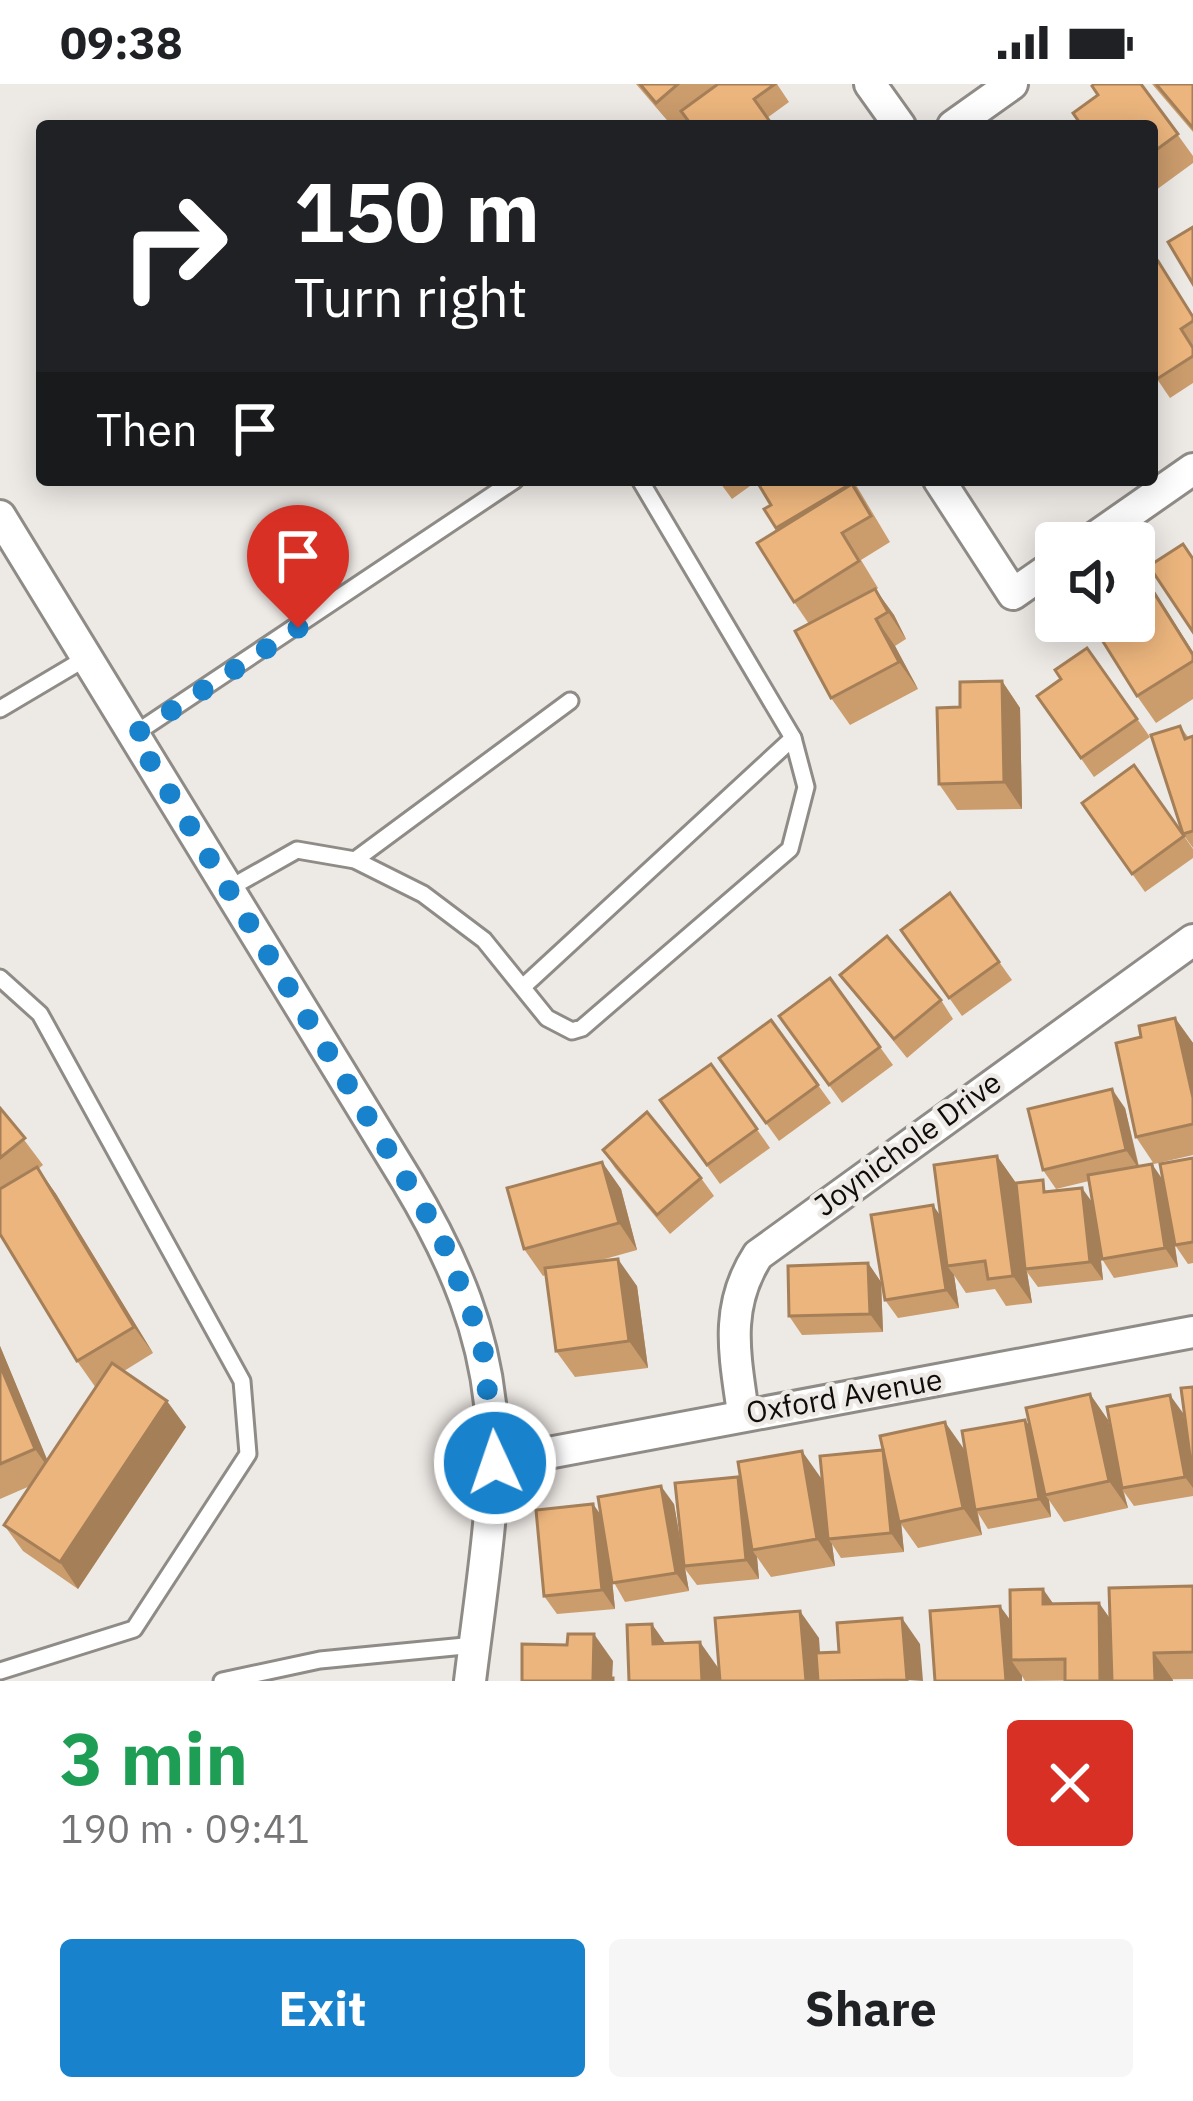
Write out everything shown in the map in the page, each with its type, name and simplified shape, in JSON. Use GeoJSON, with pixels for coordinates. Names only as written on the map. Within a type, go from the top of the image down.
{"type":"FeatureCollection","features":[{"type":"Feature","properties":{"kind":"street"},"geometry":{"type":"LineString","coordinates":[[870,84],[896,120]]}},
{"type":"Feature","properties":{"kind":"street"},"geometry":{"type":"LineString","coordinates":[[961,120],[1012,84]]}},
{"type":"Feature","properties":{"kind":"street"},"geometry":{"type":"LineString","coordinates":[[1117,522],[1193,469]]}},
{"type":"Feature","properties":{"kind":"street"},"geometry":{"type":"LineString","coordinates":[[943,486],[1013,594],[1035,579]]}},
{"type":"Feature","properties":{"kind":"street"},"geometry":{"type":"LineString","coordinates":[[0,516],[441,1237],[465,1288],[490,1380],[495,1463],[470,1681]]}},
{"type":"Feature","properties":{"kind":"street","name":"Joynichole Drive"},"geometry":{"type":"LineString","coordinates":[[743,1413],[733,1312],[742,1279],[758,1255],[1193,940]]}},
{"type":"Feature","properties":{"kind":"street","name":"Oxford Avenue"},"geometry":{"type":"LineString","coordinates":[[495,1463],[1193,1332]]}},
{"type":"Feature","properties":{"kind":"lane"},"geometry":{"type":"LineString","coordinates":[[134,735],[506,486]]}},
{"type":"Feature","properties":{"kind":"lane"},"geometry":{"type":"LineString","coordinates":[[228,889],[297,850],[355,860],[423,894],[484,940],[560,1030],[582,1028],[790,849],[800,825],[806,787],[793,738],[644,486]]}},
{"type":"Feature","properties":{"kind":"lane"},"geometry":{"type":"LineString","coordinates":[[0,710],[86,658]]}},
{"type":"Feature","properties":{"kind":"lane"},"geometry":{"type":"LineString","coordinates":[[355,860],[570,700]]}},
{"type":"Feature","properties":{"kind":"lane"},"geometry":{"type":"LineString","coordinates":[[525,985],[793,738]]}},
{"type":"Feature","properties":{"kind":"lane"},"geometry":{"type":"LineString","coordinates":[[0,978],[40,1014],[242,1381],[248,1454],[134,1629],[0,1671]]}},
{"type":"Feature","properties":{"kind":"lane"},"geometry":{"type":"LineString","coordinates":[[222,1681],[320,1660],[475,1645]]}},
{"type":"Feature","properties":{"kind":"building"},"geometry":{"type":"Polygon","coordinates":[[[640,84],[678,84],[656,103],[640,84]]]}},
{"type":"Feature","properties":{"kind":"building"},"geometry":{"type":"Polygon","coordinates":[[[718,84],[775,84],[754,99],[769,120],[688,120],[681,111],[718,84]]]}},
{"type":"Feature","properties":{"kind":"building"},"geometry":{"type":"Polygon","coordinates":[[[1141,84],[1178,134],[1158,149],[1158,120],[1078,120],[1073,113],[1098,95],[1092,86],[1141,84]]]}},
{"type":"Feature","properties":{"kind":"building"},"geometry":{"type":"Polygon","coordinates":[[[1156,84],[1193,84],[1193,128],[1156,84]]]}},
{"type":"Feature","properties":{"kind":"building"},"geometry":{"type":"Polygon","coordinates":[[[1193,227],[1193,284],[1168,242],[1193,227]]]}},
{"type":"Feature","properties":{"kind":"building"},"geometry":{"type":"Polygon","coordinates":[[[1158,261],[1193,317],[1181,329],[1193,356],[1158,378],[1158,261]]]}},
{"type":"Feature","properties":{"kind":"building"},"geometry":{"type":"Polygon","coordinates":[[[760,486],[847,486],[776,528],[764,509],[771,505],[760,486]]]}},
{"type":"Feature","properties":{"kind":"building"},"geometry":{"type":"Polygon","coordinates":[[[849,486],[871,516],[842,533],[859,561],[794,602],[757,543],[849,486]]]}},
{"type":"Feature","properties":{"kind":"building"},"geometry":{"type":"Polygon","coordinates":[[[1183,544],[1193,559],[1193,632],[1155,575],[1155,562],[1183,544]]]}},
{"type":"Feature","properties":{"kind":"building"},"geometry":{"type":"Polygon","coordinates":[[[875,589],[888,612],[876,619],[899,662],[831,698],[795,631],[875,589]]]}},
{"type":"Feature","properties":{"kind":"building"},"geometry":{"type":"Polygon","coordinates":[[[1155,595],[1193,661],[1137,696],[1103,642],[1155,642],[1155,595]]]}},
{"type":"Feature","properties":{"kind":"building"},"geometry":{"type":"Polygon","coordinates":[[[1087,648],[1137,719],[1081,758],[1037,696],[1061,679],[1055,670],[1087,648]]]}},
{"type":"Feature","properties":{"kind":"building"},"geometry":{"type":"Polygon","coordinates":[[[1002,681],[1004,782],[939,784],[937,708],[960,707],[960,682],[1002,681]]]}},
{"type":"Feature","properties":{"kind":"building"},"geometry":{"type":"Polygon","coordinates":[[[1180,726],[1185,739],[1193,736],[1193,831],[1183,834],[1151,735],[1180,726]]]}},
{"type":"Feature","properties":{"kind":"building"},"geometry":{"type":"Polygon","coordinates":[[[1134,765],[1184,836],[1132,874],[1082,803],[1134,765]]]}},
{"type":"Feature","properties":{"kind":"building"},"geometry":{"type":"Polygon","coordinates":[[[950,893],[999,962],[949,998],[901,930],[950,893]]]}},
{"type":"Feature","properties":{"kind":"building"},"geometry":{"type":"Polygon","coordinates":[[[887,936],[941,1000],[894,1039],[840,975],[887,936]]]}},
{"type":"Feature","properties":{"kind":"building"},"geometry":{"type":"Polygon","coordinates":[[[830,978],[880,1047],[829,1085],[779,1016],[830,978]]]}},
{"type":"Feature","properties":{"kind":"building"},"geometry":{"type":"Polygon","coordinates":[[[1175,1018],[1193,1098],[1193,1124],[1136,1137],[1116,1043],[1141,1037],[1139,1026],[1175,1018]]]}},
{"type":"Feature","properties":{"kind":"building"},"geometry":{"type":"Polygon","coordinates":[[[771,1020],[818,1085],[766,1123],[719,1058],[771,1020]]]}},
{"type":"Feature","properties":{"kind":"building"},"geometry":{"type":"Polygon","coordinates":[[[711,1064],[757,1129],[707,1165],[660,1100],[711,1064]]]}},
{"type":"Feature","properties":{"kind":"building"},"geometry":{"type":"Polygon","coordinates":[[[1112,1089],[1126,1150],[1043,1170],[1028,1109],[1112,1089]]]}},
{"type":"Feature","properties":{"kind":"building"},"geometry":{"type":"Polygon","coordinates":[[[0,1108],[25,1138],[0,1158],[0,1108]]]}},
{"type":"Feature","properties":{"kind":"building"},"geometry":{"type":"Polygon","coordinates":[[[647,1112],[701,1178],[657,1215],[603,1150],[647,1112]]]}},
{"type":"Feature","properties":{"kind":"building"},"geometry":{"type":"Polygon","coordinates":[[[997,1156],[1013,1276],[988,1279],[985,1261],[947,1266],[934,1165],[997,1156]]]}},
{"type":"Feature","properties":{"kind":"building"},"geometry":{"type":"Polygon","coordinates":[[[1193,1158],[1193,1242],[1175,1245],[1160,1164],[1193,1158]]]}},
{"type":"Feature","properties":{"kind":"building"},"geometry":{"type":"Polygon","coordinates":[[[602,1162],[619,1223],[524,1249],[507,1188],[602,1162]]]}},
{"type":"Feature","properties":{"kind":"building"},"geometry":{"type":"Polygon","coordinates":[[[1152,1164],[1165,1248],[1102,1259],[1088,1175],[1152,1164]]]}},
{"type":"Feature","properties":{"kind":"building"},"geometry":{"type":"Polygon","coordinates":[[[37,1167],[134,1327],[77,1361],[0,1234],[0,1189],[37,1167]]]}},
{"type":"Feature","properties":{"kind":"building"},"geometry":{"type":"Polygon","coordinates":[[[1043,1180],[1044,1192],[1082,1188],[1090,1262],[1025,1269],[1016,1183],[1043,1180]]]}},
{"type":"Feature","properties":{"kind":"building"},"geometry":{"type":"Polygon","coordinates":[[[933,1205],[946,1290],[885,1300],[871,1215],[933,1205]]]}},
{"type":"Feature","properties":{"kind":"building"},"geometry":{"type":"Polygon","coordinates":[[[618,1259],[629,1341],[556,1351],[545,1268],[618,1259]]]}},
{"type":"Feature","properties":{"kind":"building"},"geometry":{"type":"Polygon","coordinates":[[[868,1263],[870,1314],[789,1316],[788,1266],[868,1263]]]}},
{"type":"Feature","properties":{"kind":"building"},"geometry":{"type":"Polygon","coordinates":[[[112,1363],[167,1401],[60,1562],[4,1525],[112,1363]]]}},
{"type":"Feature","properties":{"kind":"building"},"geometry":{"type":"Polygon","coordinates":[[[0,1365],[35,1449],[0,1464],[0,1365]]]}},
{"type":"Feature","properties":{"kind":"building"},"geometry":{"type":"Polygon","coordinates":[[[1193,1387],[1193,1471],[1192,1471],[1181,1388],[1193,1387]]]}},
{"type":"Feature","properties":{"kind":"building"},"geometry":{"type":"Polygon","coordinates":[[[1090,1394],[1109,1481],[1045,1495],[1026,1408],[1090,1394]]]}},
{"type":"Feature","properties":{"kind":"building"},"geometry":{"type":"Polygon","coordinates":[[[1170,1395],[1185,1477],[1122,1488],[1107,1407],[1170,1395]]]}},
{"type":"Feature","properties":{"kind":"building"},"geometry":{"type":"Polygon","coordinates":[[[1025,1420],[1039,1499],[975,1510],[962,1431],[1025,1420]]]}},
{"type":"Feature","properties":{"kind":"building"},"geometry":{"type":"Polygon","coordinates":[[[945,1422],[963,1508],[899,1522],[880,1436],[945,1422]]]}},
{"type":"Feature","properties":{"kind":"building"},"geometry":{"type":"Polygon","coordinates":[[[883,1450],[891,1533],[828,1539],[820,1456],[883,1450]]]}},
{"type":"Feature","properties":{"kind":"building"},"geometry":{"type":"Polygon","coordinates":[[[802,1451],[817,1539],[752,1550],[738,1462],[802,1451]]]}},
{"type":"Feature","properties":{"kind":"building"},"geometry":{"type":"Polygon","coordinates":[[[738,1477],[746,1560],[684,1566],[675,1483],[738,1477]]]}},
{"type":"Feature","properties":{"kind":"building"},"geometry":{"type":"Polygon","coordinates":[[[661,1486],[676,1573],[612,1583],[598,1497],[661,1486]]]}},
{"type":"Feature","properties":{"kind":"building"},"geometry":{"type":"Polygon","coordinates":[[[593,1504],[602,1590],[544,1596],[536,1510],[593,1504]]]}},
{"type":"Feature","properties":{"kind":"building"},"geometry":{"type":"Polygon","coordinates":[[[1193,1586],[1193,1652],[1154,1653],[1155,1681],[1112,1681],[1109,1588],[1193,1586]]]}},
{"type":"Feature","properties":{"kind":"building"},"geometry":{"type":"Polygon","coordinates":[[[1043,1589],[1043,1604],[1099,1603],[1100,1681],[1065,1681],[1065,1659],[1011,1660],[1010,1590],[1043,1589]]]}},
{"type":"Feature","properties":{"kind":"building"},"geometry":{"type":"Polygon","coordinates":[[[1000,1606],[1006,1681],[935,1681],[930,1611],[1000,1606]]]}},
{"type":"Feature","properties":{"kind":"building"},"geometry":{"type":"Polygon","coordinates":[[[800,1611],[806,1681],[720,1681],[715,1618],[800,1611]]]}},
{"type":"Feature","properties":{"kind":"building"},"geometry":{"type":"Polygon","coordinates":[[[902,1618],[907,1680],[818,1681],[816,1653],[839,1652],[837,1623],[902,1618]]]}},
{"type":"Feature","properties":{"kind":"building"},"geometry":{"type":"Polygon","coordinates":[[[652,1624],[653,1644],[700,1642],[702,1681],[629,1681],[627,1625],[652,1624]]]}},
{"type":"Feature","properties":{"kind":"building"},"geometry":{"type":"Polygon","coordinates":[[[568,1634],[594,1634],[593,1678],[613,1681],[522,1681],[522,1644],[567,1645],[568,1634]]]}},
{"type":"Feature","properties":{"kind":"route"},"geometry":{"type":"LineString","coordinates":[[298,628],[134,735],[441,1237],[482,1340],[490,1380],[495,1463]]}}]}
